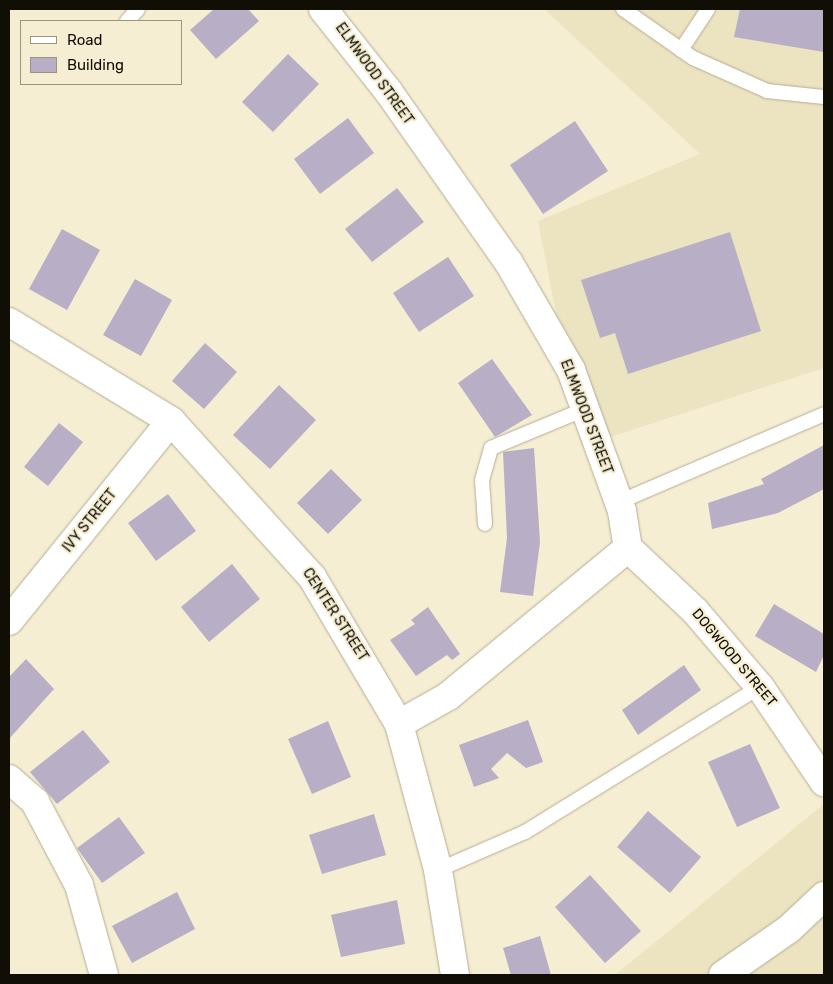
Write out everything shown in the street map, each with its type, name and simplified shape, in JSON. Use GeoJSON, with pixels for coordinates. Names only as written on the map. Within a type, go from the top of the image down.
{"type":"FeatureCollection","features":[{"type":"Feature","properties":{"kind":"street","name":"ELMWOOD STREET"},"geometry":{"type":"LineString","coordinates":[[323,9],[388,91],[509,263],[571,370],[619,502],[628,548]]}},
{"type":"Feature","properties":{"kind":"street","name":"CENTER STREET"},"geometry":{"type":"LineString","coordinates":[[9,322],[171,421],[312,577],[399,724],[438,870],[455,975]]}},
{"type":"Feature","properties":{"kind":"street","name":"IVY STREET"},"geometry":{"type":"LineString","coordinates":[[9,620],[171,421]]}},
{"type":"Feature","properties":{"kind":"street"},"geometry":{"type":"LineString","coordinates":[[399,724],[447,697],[628,548]]}},
{"type":"Feature","properties":{"kind":"street","name":"DOGWOOD STREET"},"geometry":{"type":"LineString","coordinates":[[628,548],[694,611],[760,687],[824,782]]}},
{"type":"Feature","properties":{"kind":"street"},"geometry":{"type":"LineString","coordinates":[[9,779],[35,802],[79,885],[104,975]]}},
{"type":"Feature","properties":{"kind":"street"},"geometry":{"type":"LineString","coordinates":[[723,975],[789,929],[824,896]]}},
{"type":"Feature","properties":{"kind":"lane"},"geometry":{"type":"LineString","coordinates":[[128,20],[138,9]]}},
{"type":"Feature","properties":{"kind":"lane"},"geometry":{"type":"LineString","coordinates":[[623,9],[681,50],[768,91],[824,97]]}},
{"type":"Feature","properties":{"kind":"lane"},"geometry":{"type":"LineString","coordinates":[[681,50],[708,9]]}},
{"type":"Feature","properties":{"kind":"lane"},"geometry":{"type":"LineString","coordinates":[[485,524],[482,480],[491,448],[585,409]]}},
{"type":"Feature","properties":{"kind":"lane"},"geometry":{"type":"LineString","coordinates":[[619,502],[824,414]]}},
{"type":"Feature","properties":{"kind":"lane"},"geometry":{"type":"LineString","coordinates":[[438,870],[525,832],[760,687]]}},
{"type":"Feature","properties":{"kind":"shaded area"},"geometry":{"type":"Polygon","coordinates":[[[544,9],[824,9],[824,368],[582,446],[538,221],[700,154],[544,9]]]}},
{"type":"Feature","properties":{"kind":"shaded area"},"geometry":{"type":"Polygon","coordinates":[[[824,804],[824,975],[615,975],[824,804]]]}},
{"type":"Feature","properties":{"kind":"building"},"geometry":{"type":"Polygon","coordinates":[[[214,9],[248,9],[259,21],[216,59],[190,30],[214,9]]]}},
{"type":"Feature","properties":{"kind":"building"},"geometry":{"type":"Polygon","coordinates":[[[740,9],[824,9],[824,52],[734,37],[740,9]]]}},
{"type":"Feature","properties":{"kind":"building"},"geometry":{"type":"Polygon","coordinates":[[[288,54],[319,84],[273,132],[242,102],[288,54]]]}},
{"type":"Feature","properties":{"kind":"building"},"geometry":{"type":"Polygon","coordinates":[[[348,118],[374,153],[320,194],[294,159],[348,118]]]}},
{"type":"Feature","properties":{"kind":"building"},"geometry":{"type":"Polygon","coordinates":[[[575,121],[608,171],[543,214],[510,165],[575,121]]]}},
{"type":"Feature","properties":{"kind":"building"},"geometry":{"type":"Polygon","coordinates":[[[397,188],[424,222],[372,262],[345,229],[397,188]]]}},
{"type":"Feature","properties":{"kind":"building"},"geometry":{"type":"Polygon","coordinates":[[[62,229],[100,250],[67,310],[29,289],[62,229]]]}},
{"type":"Feature","properties":{"kind":"building"},"geometry":{"type":"Polygon","coordinates":[[[730,232],[761,331],[628,374],[615,333],[600,338],[581,280],[730,232]]]}},
{"type":"Feature","properties":{"kind":"building"},"geometry":{"type":"Polygon","coordinates":[[[448,257],[474,296],[419,332],[393,293],[448,257]]]}},
{"type":"Feature","properties":{"kind":"building"},"geometry":{"type":"Polygon","coordinates":[[[135,279],[172,300],[141,356],[103,335],[135,279]]]}},
{"type":"Feature","properties":{"kind":"building"},"geometry":{"type":"Polygon","coordinates":[[[205,343],[237,372],[204,409],[172,381],[205,343]]]}},
{"type":"Feature","properties":{"kind":"building"},"geometry":{"type":"Polygon","coordinates":[[[492,359],[532,415],[495,437],[458,383],[492,359]]]}},
{"type":"Feature","properties":{"kind":"building"},"geometry":{"type":"Polygon","coordinates":[[[279,385],[316,420],[270,469],[233,435],[279,385]]]}},
{"type":"Feature","properties":{"kind":"building"},"geometry":{"type":"Polygon","coordinates":[[[59,423],[83,442],[48,486],[24,467],[59,423]]]}},
{"type":"Feature","properties":{"kind":"building"},"geometry":{"type":"Polygon","coordinates":[[[824,445],[824,489],[778,513],[712,529],[708,503],[764,484],[761,479],[824,445]]]}},
{"type":"Feature","properties":{"kind":"building"},"geometry":{"type":"Polygon","coordinates":[[[534,448],[540,542],[533,596],[500,592],[507,538],[503,452],[534,448]]]}},
{"type":"Feature","properties":{"kind":"building"},"geometry":{"type":"Polygon","coordinates":[[[331,469],[362,500],[328,534],[297,503],[331,469]]]}},
{"type":"Feature","properties":{"kind":"building"},"geometry":{"type":"Polygon","coordinates":[[[168,494],[196,531],[156,561],[128,523],[168,494]]]}},
{"type":"Feature","properties":{"kind":"building"},"geometry":{"type":"Polygon","coordinates":[[[232,564],[260,599],[209,642],[181,607],[232,564]]]}},
{"type":"Feature","properties":{"kind":"building"},"geometry":{"type":"Polygon","coordinates":[[[774,604],[824,634],[824,655],[816,672],[755,636],[774,604]]]}},
{"type":"Feature","properties":{"kind":"building"},"geometry":{"type":"Polygon","coordinates":[[[428,607],[460,654],[452,660],[447,655],[416,676],[390,640],[415,624],[411,620],[428,607]]]}},
{"type":"Feature","properties":{"kind":"building"},"geometry":{"type":"Polygon","coordinates":[[[26,659],[54,689],[9,739],[9,677],[26,659]]]}},
{"type":"Feature","properties":{"kind":"building"},"geometry":{"type":"Polygon","coordinates":[[[684,665],[701,690],[638,735],[622,710],[684,665]]]}},
{"type":"Feature","properties":{"kind":"building"},"geometry":{"type":"Polygon","coordinates":[[[528,720],[543,762],[526,768],[507,753],[491,769],[499,778],[474,787],[459,745],[528,720]]]}},
{"type":"Feature","properties":{"kind":"building"},"geometry":{"type":"Polygon","coordinates":[[[328,721],[351,777],[312,794],[288,739],[328,721]]]}},
{"type":"Feature","properties":{"kind":"building"},"geometry":{"type":"Polygon","coordinates":[[[83,730],[110,762],[57,804],[30,772],[83,730]]]}},
{"type":"Feature","properties":{"kind":"building"},"geometry":{"type":"Polygon","coordinates":[[[750,744],[780,808],[737,827],[708,762],[750,744]]]}},
{"type":"Feature","properties":{"kind":"building"},"geometry":{"type":"Polygon","coordinates":[[[648,811],[701,857],[670,893],[617,847],[648,811]]]}},
{"type":"Feature","properties":{"kind":"building"},"geometry":{"type":"Polygon","coordinates":[[[374,814],[386,855],[322,874],[309,835],[374,814]]]}},
{"type":"Feature","properties":{"kind":"building"},"geometry":{"type":"Polygon","coordinates":[[[119,817],[145,853],[102,883],[77,848],[119,817]]]}},
{"type":"Feature","properties":{"kind":"building"},"geometry":{"type":"Polygon","coordinates":[[[590,875],[641,931],[605,963],[555,907],[590,875]]]}},
{"type":"Feature","properties":{"kind":"building"},"geometry":{"type":"Polygon","coordinates":[[[177,892],[195,929],[132,963],[112,926],[177,892]]]}},
{"type":"Feature","properties":{"kind":"building"},"geometry":{"type":"Polygon","coordinates":[[[397,900],[405,944],[341,957],[331,915],[397,900]]]}},
{"type":"Feature","properties":{"kind":"building"},"geometry":{"type":"Polygon","coordinates":[[[540,936],[551,975],[511,975],[503,948],[540,936]]]}}]}
